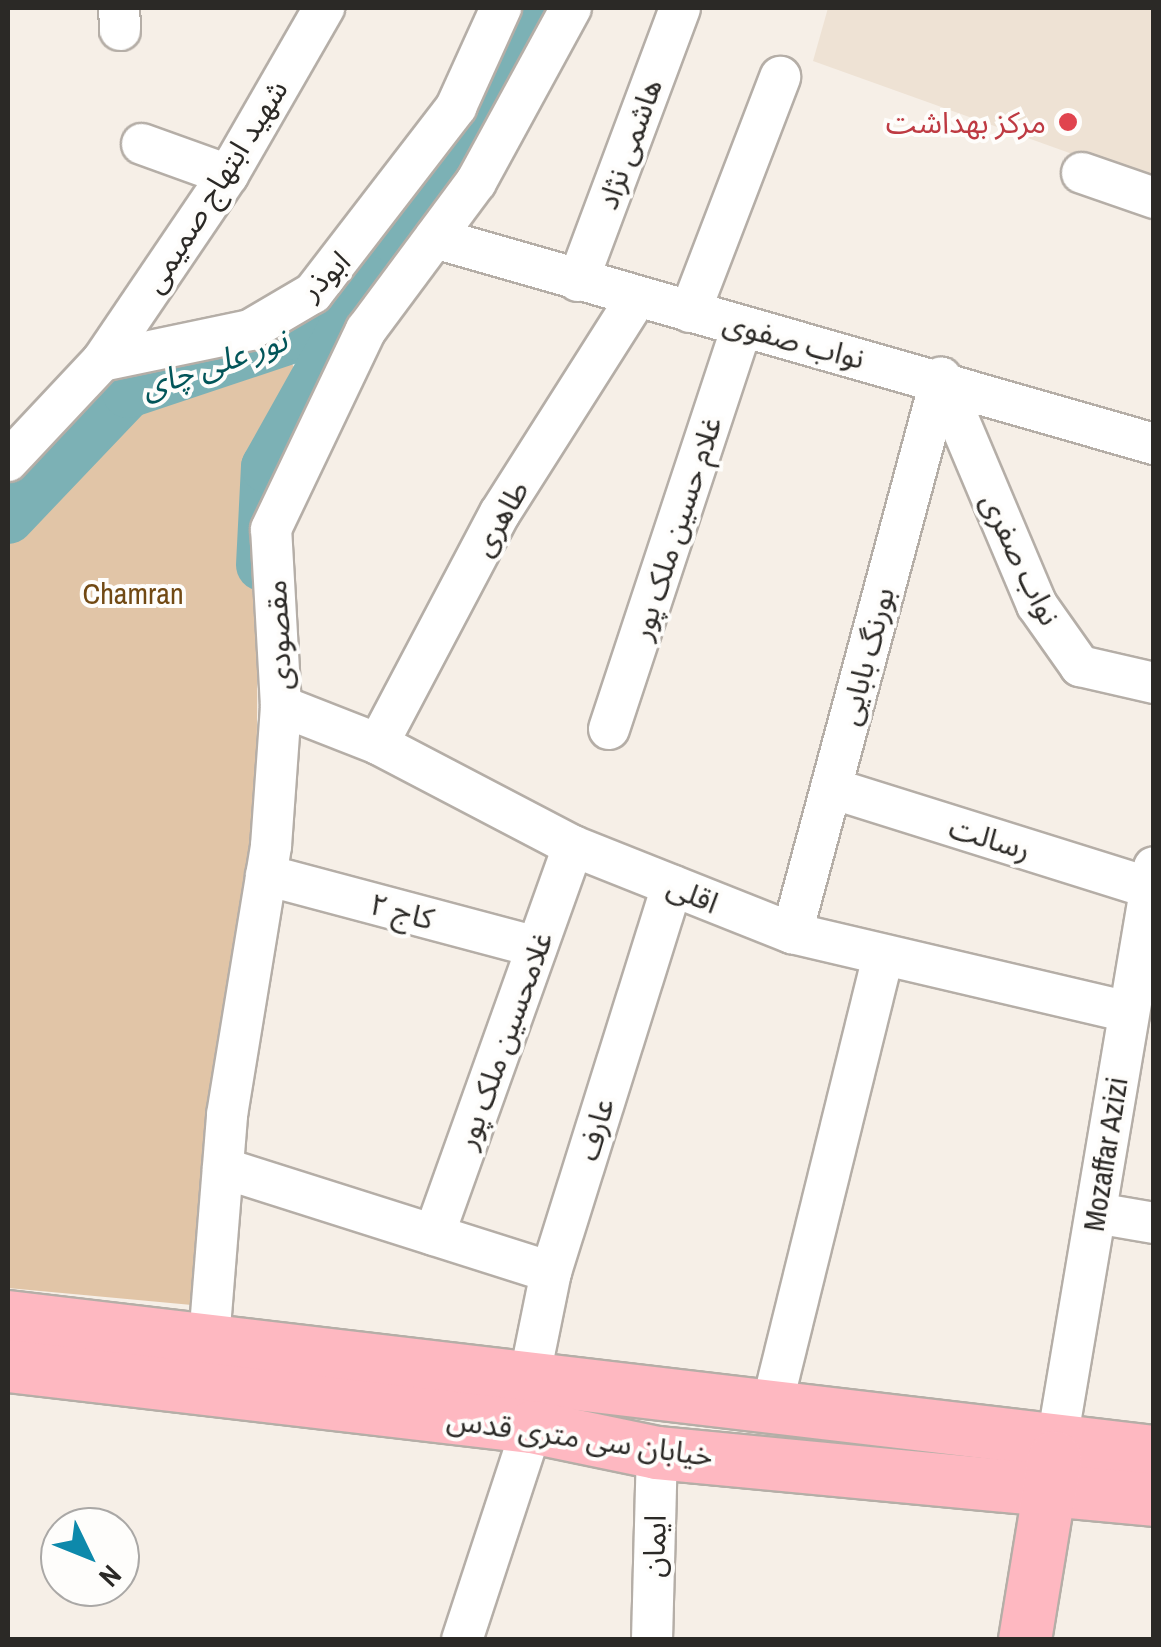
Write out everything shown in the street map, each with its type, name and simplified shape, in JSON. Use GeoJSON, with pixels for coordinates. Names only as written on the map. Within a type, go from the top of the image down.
{"type":"FeatureCollection","features":[{"type":"Feature","properties":{"kind":"main road","name":"خیابان سی متری قدس"},"geometry":{"type":"LineString","coordinates":[[8,1317],[772,1405],[1053,1465],[1154,1500]]}},
{"type":"Feature","properties":{"kind":"main road","name":"خیابان سی متری قدس"},"geometry":{"type":"LineString","coordinates":[[8,1366],[532,1426],[657,1453],[1053,1465],[1154,1452]]}},
{"type":"Feature","properties":{"kind":"main road"},"geometry":{"type":"LineString","coordinates":[[1026,1640],[1053,1465]]}},
{"type":"Feature","properties":{"kind":"street","name":"شهید ابتهاج صمیمی"},"geometry":{"type":"LineString","coordinates":[[102,362],[228,175],[324,8]]}},
{"type":"Feature","properties":{"kind":"street","name":"ابوذر"},"geometry":{"type":"LineString","coordinates":[[102,362],[250,330],[313,293],[456,106],[500,8]]}},
{"type":"Feature","properties":{"kind":"street","name":"مقصودی"},"geometry":{"type":"LineString","coordinates":[[209,1340],[223,1168],[266,876],[281,706],[271,529],[366,330],[476,182],[571,8]]}},
{"type":"Feature","properties":{"kind":"street","name":"هاشمی نژاد"},"geometry":{"type":"LineString","coordinates":[[578,281],[680,8]]}},
{"type":"Feature","properties":{"kind":"street"},"geometry":{"type":"LineString","coordinates":[[690,312],[780,77]]}},
{"type":"Feature","properties":{"kind":"street"},"geometry":{"type":"LineString","coordinates":[[142,144],[228,175]]}},
{"type":"Feature","properties":{"kind":"street"},"geometry":{"type":"LineString","coordinates":[[1082,173],[1154,198]]}},
{"type":"Feature","properties":{"kind":"street","name":"نواب صفوی"},"geometry":{"type":"LineString","coordinates":[[435,238],[636,299],[941,378],[1154,444]]}},
{"type":"Feature","properties":{"kind":"street","name":"طاهری"},"geometry":{"type":"LineString","coordinates":[[378,744],[500,513],[636,299]]}},
{"type":"Feature","properties":{"kind":"street","name":"غلام حسین ملک پور"},"geometry":{"type":"LineString","coordinates":[[610,728],[742,328]]}},
{"type":"Feature","properties":{"kind":"street"},"geometry":{"type":"LineString","coordinates":[[8,461],[102,362]]}},
{"type":"Feature","properties":{"kind":"street","name":"نواب صفری"},"geometry":{"type":"LineString","coordinates":[[941,378],[1037,605],[1080,666],[1154,683]]}},
{"type":"Feature","properties":{"kind":"street","name":"بورنگ بابایی"},"geometry":{"type":"LineString","coordinates":[[792,934],[941,378]]}},
{"type":"Feature","properties":{"kind":"street","name":"اقلی"},"geometry":{"type":"LineString","coordinates":[[281,706],[378,744],[573,846],[792,934],[1129,1012]]}},
{"type":"Feature","properties":{"kind":"street","name":"رسالت"},"geometry":{"type":"LineString","coordinates":[[831,788],[1152,878]]}},
{"type":"Feature","properties":{"kind":"street","name":"غلامحسین ملک پور"},"geometry":{"type":"LineString","coordinates":[[434,1235],[573,846]]}},
{"type":"Feature","properties":{"kind":"street","name":"کاج ۲"},"geometry":{"type":"LineString","coordinates":[[266,876],[537,946]]}},
{"type":"Feature","properties":{"kind":"street","name":"Mozaffar Azizi"},"geometry":{"type":"LineString","coordinates":[[1053,1465],[1096,1214],[1135,1091],[1129,1012],[1152,878]]}},
{"type":"Feature","properties":{"kind":"street","name":"عارف"},"geometry":{"type":"LineString","coordinates":[[530,1376],[550,1272],[672,886]]}},
{"type":"Feature","properties":{"kind":"street"},"geometry":{"type":"LineString","coordinates":[[772,1405],[883,954]]}},
{"type":"Feature","properties":{"kind":"street"},"geometry":{"type":"LineString","coordinates":[[223,1168],[550,1272]]}},
{"type":"Feature","properties":{"kind":"street"},"geometry":{"type":"LineString","coordinates":[[1096,1214],[1154,1223]]}},
{"type":"Feature","properties":{"kind":"street"},"geometry":{"type":"LineString","coordinates":[[462,1640],[532,1426]]}},
{"type":"Feature","properties":{"kind":"street","name":"ایمان"},"geometry":{"type":"LineString","coordinates":[[652,1640],[657,1453]]}},
{"type":"Feature","properties":{"kind":"shaded area","name":"مرکز بهداشت"},"geometry":{"type":"Polygon","coordinates":[[[828,8],[1153,8],[1153,183],[813,61],[828,8]]]}},
{"type":"Feature","properties":{"kind":"green space","name":"Chamran"},"geometry":{"type":"Polygon","coordinates":[[[289,358],[306,390],[293,475],[258,562],[256,877],[192,1305],[8,1288],[8,542],[120,416],[289,358]]]}},
{"type":"Feature","properties":{"kind":"waterway","name":"نور علی چای"},"geometry":{"type":"LineString","coordinates":[[8,518],[128,392],[299,335],[370,283],[545,8]]}},
{"type":"Feature","properties":{"kind":"waterway"},"geometry":{"type":"LineString","coordinates":[[262,565],[267,467],[370,283]]}},
{"type":"Feature","properties":{"kind":"place","name":"مرکز بهداشت"},"geometry":{"type":"Point","coordinates":[1068,122]}}]}
